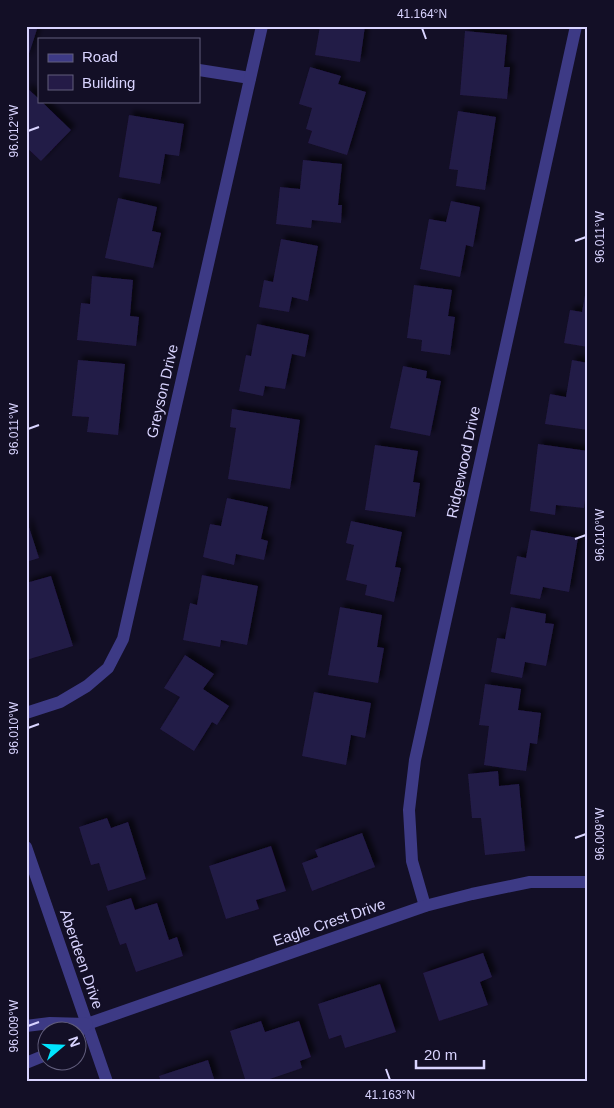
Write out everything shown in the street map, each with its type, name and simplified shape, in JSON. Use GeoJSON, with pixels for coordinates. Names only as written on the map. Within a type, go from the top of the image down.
{"type":"FeatureCollection","features":[{"type":"Feature","properties":{"kind":"street","name":"Greyson Drive"},"geometry":{"type":"LineString","coordinates":[[26,713],[60,702],[87,686],[108,668],[123,640],[262,26]]}},
{"type":"Feature","properties":{"kind":"street","name":"Ridgewood Drive"},"geometry":{"type":"LineString","coordinates":[[425,906],[412,861],[409,810],[414,760],[576,26]]}},
{"type":"Feature","properties":{"kind":"street"},"geometry":{"type":"LineString","coordinates":[[200,70],[250,78]]}},
{"type":"Feature","properties":{"kind":"street","name":"Aberdeen Drive"},"geometry":{"type":"LineString","coordinates":[[26,847],[80,1020]]}},
{"type":"Feature","properties":{"kind":"street","name":"Eagle Crest Drive"},"geometry":{"type":"LineString","coordinates":[[88,1026],[425,906],[530,882],[588,882]]}},
{"type":"Feature","properties":{"kind":"street","name":"Aberdeen Drive"},"geometry":{"type":"LineString","coordinates":[[88,1041],[107,1082]]}},
{"type":"Feature","properties":{"kind":"street"},"geometry":{"type":"LineString","coordinates":[[26,1063],[38,1058]]}},
{"type":"Feature","properties":{"kind":"building"},"geometry":{"type":"Polygon","coordinates":[[[26,26],[38,26],[27,60],[26,60],[26,26]]]}},
{"type":"Feature","properties":{"kind":"building"},"geometry":{"type":"Polygon","coordinates":[[[320,26],[365,26],[360,62],[315,55],[320,26]]]}},
{"type":"Feature","properties":{"kind":"building"},"geometry":{"type":"Polygon","coordinates":[[[465,31],[507,35],[504,67],[510,67],[507,99],[460,95],[465,31]]]}},
{"type":"Feature","properties":{"kind":"building"},"geometry":{"type":"Polygon","coordinates":[[[310,67],[341,76],[338,84],[366,92],[347,155],[308,143],[312,131],[306,129],[312,108],[299,104],[310,67]]]}},
{"type":"Feature","properties":{"kind":"building"},"geometry":{"type":"Polygon","coordinates":[[[26,87],[38,98],[38,102],[42,102],[71,130],[41,161],[26,147],[26,87]]]}},
{"type":"Feature","properties":{"kind":"building"},"geometry":{"type":"Polygon","coordinates":[[[458,111],[496,117],[485,190],[456,186],[458,170],[449,169],[458,111]]]}},
{"type":"Feature","properties":{"kind":"building"},"geometry":{"type":"Polygon","coordinates":[[[129,115],[184,124],[179,156],[165,154],[160,184],[119,177],[129,115]]]}},
{"type":"Feature","properties":{"kind":"building"},"geometry":{"type":"Polygon","coordinates":[[[303,160],[342,164],[338,205],[342,205],[341,223],[312,220],[311,228],[276,224],[280,187],[300,189],[303,160]]]}},
{"type":"Feature","properties":{"kind":"building"},"geometry":{"type":"Polygon","coordinates":[[[118,198],[157,207],[152,231],[161,233],[153,268],[105,258],[118,198]]]}},
{"type":"Feature","properties":{"kind":"building"},"geometry":{"type":"Polygon","coordinates":[[[451,201],[480,207],[473,247],[466,245],[460,277],[420,269],[429,219],[446,222],[451,201]]]}},
{"type":"Feature","properties":{"kind":"building"},"geometry":{"type":"Polygon","coordinates":[[[281,239],[318,246],[308,301],[292,297],[289,312],[259,307],[264,280],[273,282],[281,239]]]}},
{"type":"Feature","properties":{"kind":"building"},"geometry":{"type":"Polygon","coordinates":[[[92,276],[133,280],[130,316],[139,317],[136,346],[77,340],[81,303],[90,304],[92,276]]]}},
{"type":"Feature","properties":{"kind":"building"},"geometry":{"type":"Polygon","coordinates":[[[587,284],[588,347],[564,343],[570,310],[582,312],[587,284]]]}},
{"type":"Feature","properties":{"kind":"building"},"geometry":{"type":"Polygon","coordinates":[[[414,285],[452,290],[448,316],[455,317],[450,355],[421,351],[422,340],[407,338],[414,285]]]}},
{"type":"Feature","properties":{"kind":"building"},"geometry":{"type":"Polygon","coordinates":[[[257,324],[309,335],[305,357],[292,354],[285,389],[265,386],[263,396],[239,391],[246,355],[251,356],[257,324]]]}},
{"type":"Feature","properties":{"kind":"building"},"geometry":{"type":"Polygon","coordinates":[[[78,360],[125,364],[118,435],[87,432],[89,417],[72,416],[78,360]]]}},
{"type":"Feature","properties":{"kind":"building"},"geometry":{"type":"Polygon","coordinates":[[[572,360],[588,363],[588,430],[545,424],[550,394],[566,397],[572,360]]]}},
{"type":"Feature","properties":{"kind":"building"},"geometry":{"type":"Polygon","coordinates":[[[403,366],[427,371],[426,378],[441,381],[430,436],[390,428],[403,366]]]}},
{"type":"Feature","properties":{"kind":"building"},"geometry":{"type":"Polygon","coordinates":[[[232,409],[300,420],[290,489],[228,479],[236,428],[230,427],[232,409]]]}},
{"type":"Feature","properties":{"kind":"building"},"geometry":{"type":"Polygon","coordinates":[[[538,444],[588,451],[588,476],[584,508],[556,505],[555,515],[530,511],[538,444]]]}},
{"type":"Feature","properties":{"kind":"building"},"geometry":{"type":"Polygon","coordinates":[[[375,445],[418,451],[413,482],[420,483],[415,517],[365,510],[375,445]]]}},
{"type":"Feature","properties":{"kind":"building"},"geometry":{"type":"Polygon","coordinates":[[[227,498],[268,507],[261,539],[268,541],[264,560],[236,554],[234,565],[203,557],[210,524],[221,526],[227,498]]]}},
{"type":"Feature","properties":{"kind":"building"},"geometry":{"type":"Polygon","coordinates":[[[351,521],[402,532],[395,567],[401,568],[394,602],[365,595],[367,585],[346,580],[354,545],[346,543],[351,521]]]}},
{"type":"Feature","properties":{"kind":"building"},"geometry":{"type":"Polygon","coordinates":[[[26,522],[39,558],[26,562],[26,522]]]}},
{"type":"Feature","properties":{"kind":"building"},"geometry":{"type":"Polygon","coordinates":[[[531,530],[578,538],[569,592],[543,587],[540,599],[510,594],[517,556],[526,558],[531,530]]]}},
{"type":"Feature","properties":{"kind":"building"},"geometry":{"type":"Polygon","coordinates":[[[202,575],[258,586],[247,645],[221,640],[220,647],[183,640],[190,603],[197,605],[202,575]]]}},
{"type":"Feature","properties":{"kind":"building"},"geometry":{"type":"Polygon","coordinates":[[[51,576],[73,646],[26,660],[26,583],[51,576]]]}},
{"type":"Feature","properties":{"kind":"building"},"geometry":{"type":"Polygon","coordinates":[[[340,607],[382,615],[377,647],[384,648],[378,683],[328,675],[340,607]]]}},
{"type":"Feature","properties":{"kind":"building"},"geometry":{"type":"Polygon","coordinates":[[[511,607],[546,614],[545,623],[554,624],[546,666],[525,662],[522,678],[491,672],[497,638],[505,639],[511,607]]]}},
{"type":"Feature","properties":{"kind":"building"},"geometry":{"type":"Polygon","coordinates":[[[185,655],[214,674],[203,689],[229,706],[217,725],[212,722],[194,751],[160,729],[180,697],[164,688],[185,655]]]}},
{"type":"Feature","properties":{"kind":"building"},"geometry":{"type":"Polygon","coordinates":[[[485,684],[521,689],[518,710],[541,713],[537,744],[530,743],[526,771],[484,765],[489,726],[479,725],[485,684]]]}},
{"type":"Feature","properties":{"kind":"building"},"geometry":{"type":"Polygon","coordinates":[[[314,692],[371,703],[365,738],[351,735],[346,765],[302,756],[314,692]]]}},
{"type":"Feature","properties":{"kind":"building"},"geometry":{"type":"Polygon","coordinates":[[[498,771],[499,786],[519,784],[525,851],[485,855],[481,818],[472,818],[468,774],[498,771]]]}},
{"type":"Feature","properties":{"kind":"building"},"geometry":{"type":"Polygon","coordinates":[[[107,818],[111,828],[128,822],[146,879],[108,891],[99,863],[91,865],[79,827],[107,818]]]}},
{"type":"Feature","properties":{"kind":"building"},"geometry":{"type":"Polygon","coordinates":[[[362,833],[375,867],[312,891],[302,863],[318,857],[315,850],[362,833]]]}},
{"type":"Feature","properties":{"kind":"building"},"geometry":{"type":"Polygon","coordinates":[[[271,846],[286,891],[256,900],[259,909],[226,919],[209,866],[271,846]]]}},
{"type":"Feature","properties":{"kind":"building"},"geometry":{"type":"Polygon","coordinates":[[[131,898],[135,910],[157,903],[169,940],[177,937],[183,956],[136,972],[126,943],[120,945],[106,906],[131,898]]]}},
{"type":"Feature","properties":{"kind":"building"},"geometry":{"type":"Polygon","coordinates":[[[483,953],[492,977],[480,982],[488,1005],[439,1021],[423,973],[483,953]]]}},
{"type":"Feature","properties":{"kind":"building"},"geometry":{"type":"Polygon","coordinates":[[[380,984],[396,1032],[345,1048],[341,1035],[329,1039],[318,1004],[380,984]]]}},
{"type":"Feature","properties":{"kind":"building"},"geometry":{"type":"Polygon","coordinates":[[[261,1021],[265,1032],[299,1021],[311,1057],[300,1061],[302,1068],[261,1082],[246,1082],[230,1031],[261,1021]]]}},
{"type":"Feature","properties":{"kind":"building"},"geometry":{"type":"Polygon","coordinates":[[[208,1060],[215,1082],[161,1082],[159,1076],[208,1060]]]}}]}
